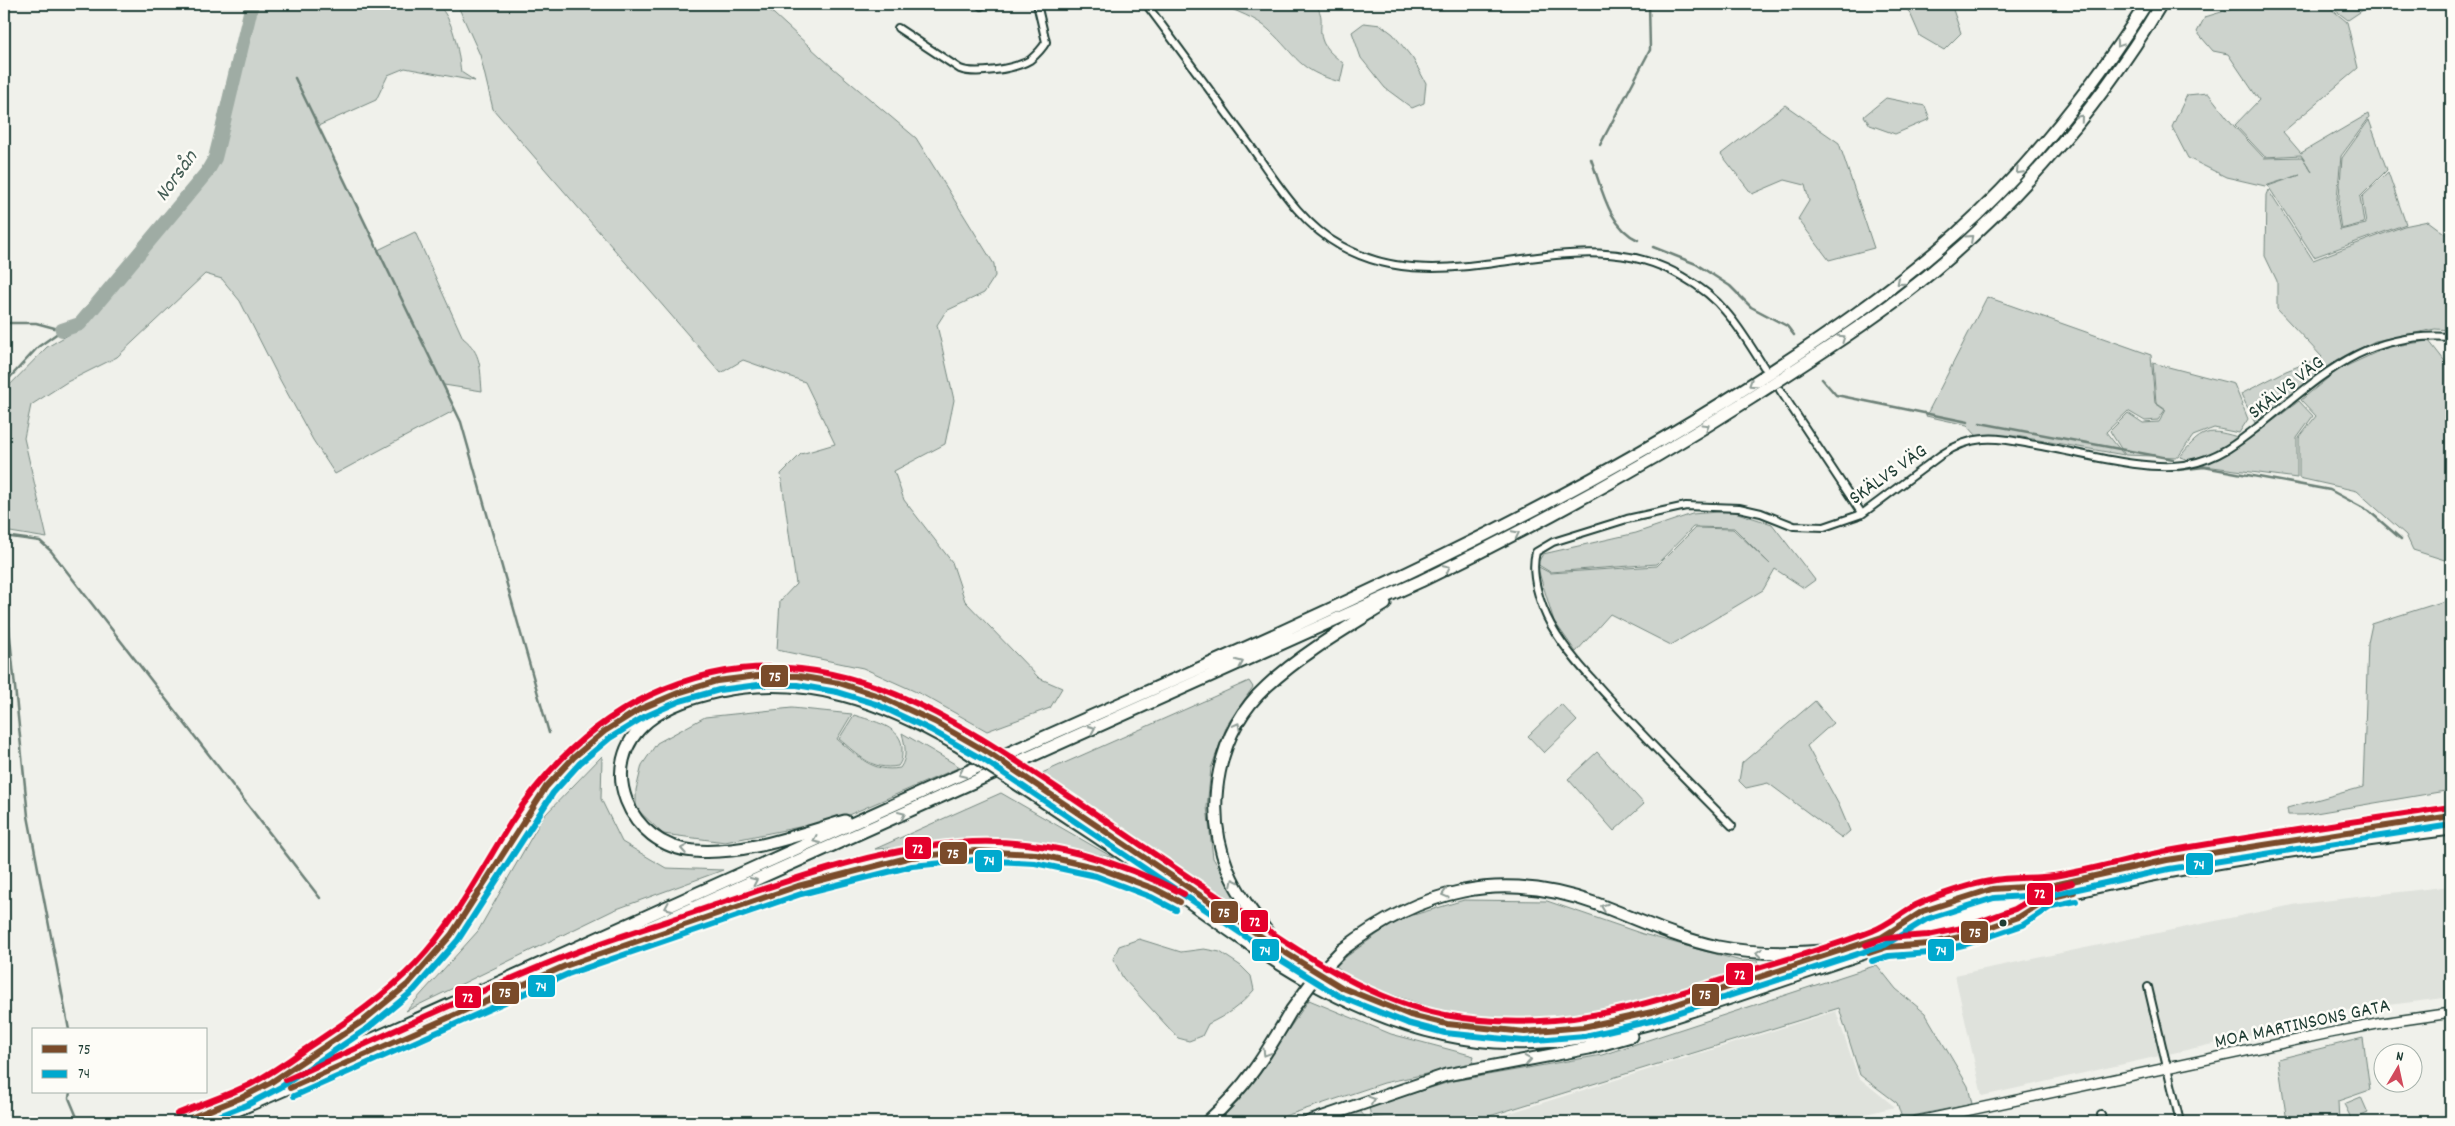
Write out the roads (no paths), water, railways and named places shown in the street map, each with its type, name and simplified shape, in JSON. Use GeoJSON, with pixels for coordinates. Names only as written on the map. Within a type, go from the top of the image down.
{"type":"FeatureCollection","features":[{"type":"Feature","properties":{"kind":"highway"},"geometry":{"type":"LineString","coordinates":[[180,1122],[263,1088],[1303,622],[1465,546],[1578,488],[1702,416],[1809,347],[1892,289],[1961,230],[2042,147],[2097,78],[2146,4]]}},
{"type":"Feature","properties":{"kind":"highway"},"geometry":{"type":"LineString","coordinates":[[210,1122],[565,966],[1421,581],[1529,528],[1664,452],[1816,357],[1899,298],[1969,238],[2052,154],[2106,85],[2161,4]]}},
{"type":"Feature","properties":{"kind":"highway"},"geometry":{"type":"LineString","coordinates":[[1281,950],[1236,888],[1218,839],[1216,792],[1227,745],[1245,711],[1273,680],[1318,647],[1421,581]]}},
{"type":"Feature","properties":{"kind":"highway"},"geometry":{"type":"LineString","coordinates":[[263,1088],[352,1029],[400,992],[435,956],[465,917],[527,814],[565,765],[616,723],[648,704],[681,691],[730,679],[764,676],[801,676],[838,683],[880,695],[927,716],[961,741],[1037,791],[1281,950],[1343,988],[1376,1003],[1410,1015],[1496,1036],[1614,1022],[1652,1012],[1972,908],[2087,877],[2167,860],[2451,816]]}},
{"type":"Feature","properties":{"kind":"highway"},"geometry":{"type":"LineString","coordinates":[[888,808],[755,846],[719,851],[693,851],[659,842],[638,824],[625,797],[622,782],[623,766],[627,749],[635,735],[646,722],[661,712],[693,698],[754,686],[798,686],[857,698],[961,741]]}},
{"type":"Feature","properties":{"kind":"highway"},"geometry":{"type":"LineString","coordinates":[[1037,791],[1211,917],[1339,999],[1372,1014],[1444,1035],[1496,1036],[1553,1042],[1616,1033],[1663,1020],[1966,922],[2066,894],[2178,870],[2451,829]]}},
{"type":"Feature","properties":{"kind":"highway"},"geometry":{"type":"LineString","coordinates":[[565,966],[798,886],[879,864],[944,853],[1005,851],[1067,859],[1126,877],[1211,917]]}},
{"type":"Feature","properties":{"kind":"highway"},"geometry":{"type":"LineString","coordinates":[[1206,1122],[1240,1091],[1254,1073],[1291,1011],[1315,978],[1342,950],[1366,931],[1411,906],[1455,891],[1500,886],[1548,890],[1572,895],[1681,936],[1718,947],[1784,954],[1843,950]]}},
{"type":"Feature","properties":{"kind":"highway"},"geometry":{"type":"LineString","coordinates":[[1309,1122],[1446,1075],[1589,1048],[1632,1036],[1663,1020]]}},
{"type":"Feature","properties":{"kind":"street"},"geometry":{"type":"LineString","coordinates":[[898,28],[960,69],[970,73],[981,72],[1028,61],[1043,47],[1046,42],[1037,4]]}},
{"type":"Feature","properties":{"kind":"street"},"geometry":{"type":"LineString","coordinates":[[1146,4],[1298,210],[1317,229],[1340,246],[1376,262],[1414,269],[1438,270],[1562,255],[1605,252],[1642,258],[1672,270],[1705,292],[1726,311],[1764,367]]}},
{"type":"Feature","properties":{"kind":"street","name":"SKÄLVS VÄG"},"geometry":{"type":"LineString","coordinates":[[1732,826],[1651,746],[1574,659],[1550,624],[1541,600],[1533,564],[1536,552],[1554,542],[1627,518],[1686,506],[1739,508],[1760,513],[1794,526],[1824,527],[1862,514],[1941,455],[1953,448],[1982,439],[2016,441],[2145,465],[2168,467],[2206,460],[2222,454],[2329,372],[2366,349],[2397,339],[2416,336],[2451,336]]}},
{"type":"Feature","properties":{"kind":"street"},"geometry":{"type":"LineString","coordinates":[[1780,390],[1862,514]]}},
{"type":"Feature","properties":{"kind":"street"},"geometry":{"type":"LineString","coordinates":[[2148,987],[2180,1122]]}},
{"type":"Feature","properties":{"kind":"street","name":"MOA MARTINSONS GATA"},"geometry":{"type":"LineString","coordinates":[[1914,1122],[2330,1033],[2448,1012]]}},
{"type":"Feature","properties":{"kind":"waterway","name":"Norsån"},"geometry":{"type":"LineString","coordinates":[[62,330],[80,324],[207,172],[215,158],[252,4]]}},
{"type":"Feature","properties":{"kind":"waterway"},"geometry":{"type":"LineString","coordinates":[[1600,145],[1650,50],[1649,4]]}},
{"type":"Feature","properties":{"kind":"waterway"},"geometry":{"type":"LineString","coordinates":[[295,78],[461,422],[549,733]]}},
{"type":"Feature","properties":{"kind":"waterway"},"geometry":{"type":"LineString","coordinates":[[1591,159],[1607,205],[1613,216],[1628,234],[1638,240]]}},
{"type":"Feature","properties":{"kind":"waterway"},"geometry":{"type":"LineString","coordinates":[[1653,247],[1696,264],[1730,286],[1751,307],[1787,326],[1794,335]]}},
{"type":"Feature","properties":{"kind":"waterway"},"geometry":{"type":"LineString","coordinates":[[4,323],[36,323],[62,330]]}},
{"type":"Feature","properties":{"kind":"waterway"},"geometry":{"type":"LineString","coordinates":[[4,384],[38,347],[62,330]]}},
{"type":"Feature","properties":{"kind":"waterway"},"geometry":{"type":"LineString","coordinates":[[1822,379],[1836,395],[1968,422]]}},
{"type":"Feature","properties":{"kind":"waterway"},"geometry":{"type":"LineString","coordinates":[[1980,423],[2173,459]]}},
{"type":"Feature","properties":{"kind":"waterway"},"geometry":{"type":"LineString","coordinates":[[2178,470],[2204,467],[2330,490],[2369,511],[2401,539]]}},
{"type":"Feature","properties":{"kind":"waterway"},"geometry":{"type":"LineString","coordinates":[[4,536],[40,541],[51,551],[320,898]]}},
{"type":"Feature","properties":{"kind":"waterway"},"geometry":{"type":"LineString","coordinates":[[4,578],[28,816],[69,1028]]}},
{"type":"Feature","properties":{"kind":"waterway"},"geometry":{"type":"LineString","coordinates":[[70,1094],[69,1098],[79,1122]]}}]}
